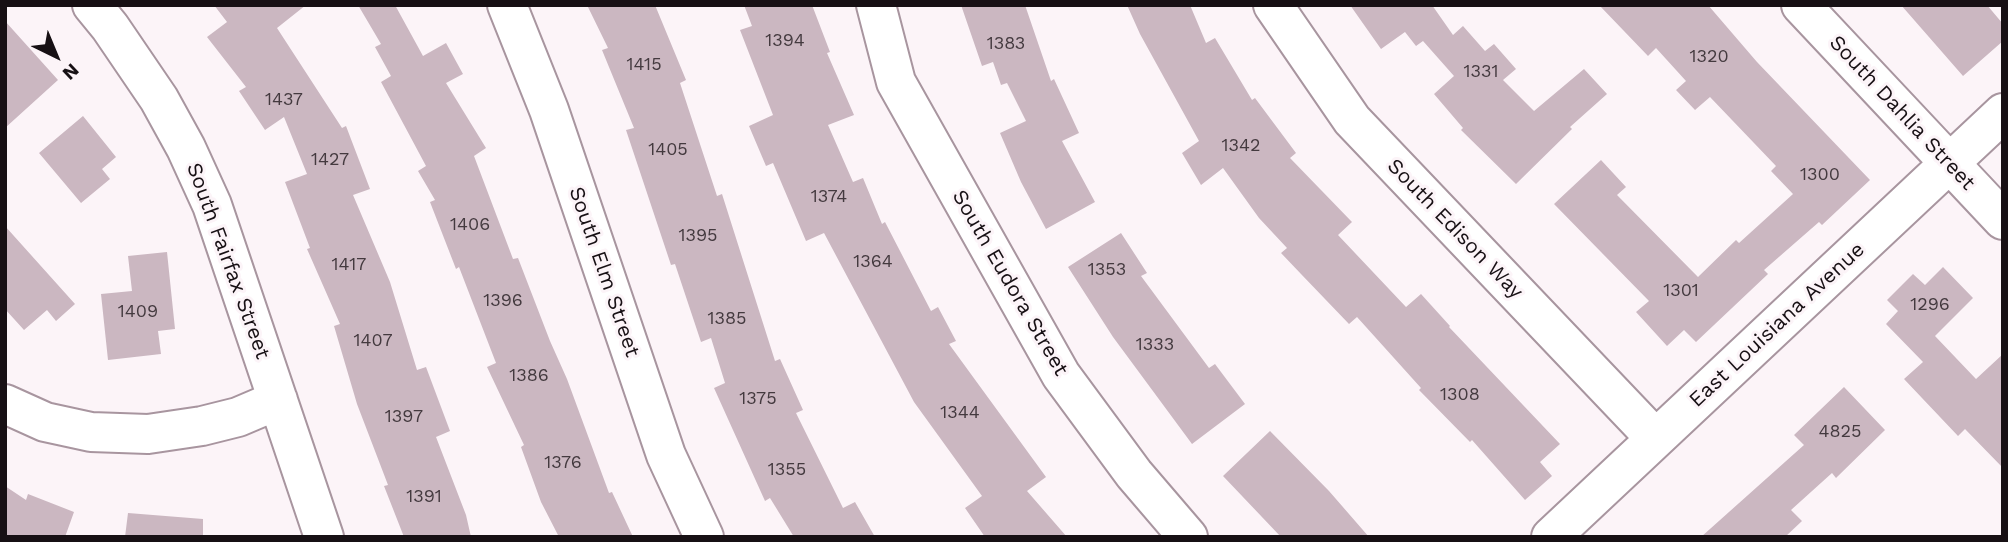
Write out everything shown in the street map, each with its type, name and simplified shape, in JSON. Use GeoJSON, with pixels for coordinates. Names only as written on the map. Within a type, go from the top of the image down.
{"type":"FeatureCollection","features":[{"type":"Feature","properties":{"kind":"street","name":"South Fairfax Street"},"geometry":{"type":"LineString","coordinates":[[92,5],[134,61],[186,148],[212,205],[324,537]]}},
{"type":"Feature","properties":{"kind":"street","name":"South Elm Street"},"geometry":{"type":"LineString","coordinates":[[507,5],[549,110],[666,454],[704,537]]}},
{"type":"Feature","properties":{"kind":"street","name":"South Eudora Street"},"geometry":{"type":"LineString","coordinates":[[876,5],[896,82],[1061,375],[1134,474],[1188,537]]}},
{"type":"Feature","properties":{"kind":"street","name":"South Edison Way"},"geometry":{"type":"LineString","coordinates":[[1273,5],[1352,120],[1655,438]]}},
{"type":"Feature","properties":{"kind":"street","name":"South Dahlia Street"},"geometry":{"type":"LineString","coordinates":[[1801,5],[2003,220]]}},
{"type":"Feature","properties":{"kind":"street","name":"East Louisiana Avenue"},"geometry":{"type":"LineString","coordinates":[[1551,537],[2003,113]]}},
{"type":"Feature","properties":{"kind":"street"},"geometry":{"type":"LineString","coordinates":[[5,404],[45,422],[91,432],[148,434],[202,426],[238,417],[278,400]]}},
{"type":"Feature","properties":{"kind":"building"},"geometry":{"type":"Polygon","coordinates":[[[214,5],[306,5],[277,28],[342,128],[346,126],[370,189],[353,195],[390,282],[417,370],[426,367],[450,431],[436,437],[466,515],[471,537],[404,537],[384,486],[388,485],[357,404],[334,326],[340,324],[307,249],[310,248],[285,182],[307,174],[284,117],[265,130],[239,91],[246,87],[207,37],[227,22],[214,5]]]}},
{"type":"Feature","properties":{"kind":"building"},"geometry":{"type":"Polygon","coordinates":[[[358,5],[395,5],[423,56],[446,43],[463,74],[446,83],[486,148],[474,156],[513,259],[518,258],[567,379],[609,493],[612,492],[633,537],[559,537],[541,502],[521,447],[524,445],[487,367],[496,363],[459,267],[456,269],[430,202],[435,200],[418,171],[426,166],[381,82],[391,76],[375,47],[381,44],[358,5]]]}},
{"type":"Feature","properties":{"kind":"building"},"geometry":{"type":"Polygon","coordinates":[[[587,5],[655,5],[686,80],[680,83],[717,196],[722,194],[775,361],[780,359],[803,410],[796,413],[843,508],[855,502],[875,537],[794,537],[770,498],[765,501],[714,388],[725,383],[711,338],[701,342],[675,264],[671,265],[626,130],[634,128],[602,50],[608,48],[587,5]]]}},
{"type":"Feature","properties":{"kind":"building"},"geometry":{"type":"Polygon","coordinates":[[[744,5],[812,5],[830,52],[827,53],[854,115],[828,125],[853,182],[863,178],[882,224],[885,222],[931,311],[938,307],[956,341],[949,344],[1046,477],[1027,491],[1067,537],[985,537],[965,508],[982,496],[914,402],[824,233],[806,241],[773,163],[766,166],[749,126],[773,115],[740,30],[752,26],[744,5]]]}},
{"type":"Feature","properties":{"kind":"building"},"geometry":{"type":"Polygon","coordinates":[[[961,5],[1025,5],[1051,81],[1054,79],[1079,133],[1062,141],[1095,202],[1046,229],[1021,182],[1000,133],[1026,121],[1007,83],[1001,85],[993,62],[982,66],[961,5]]]}},
{"type":"Feature","properties":{"kind":"building"},"geometry":{"type":"Polygon","coordinates":[[[1127,5],[1190,5],[1206,43],[1215,38],[1252,100],[1255,98],[1296,153],[1290,158],[1352,222],[1338,235],[1406,307],[1421,294],[1560,444],[1540,462],[1552,476],[1525,500],[1472,440],[1470,442],[1419,390],[1421,388],[1357,317],[1349,324],[1281,253],[1287,248],[1259,218],[1223,168],[1201,185],[1182,153],[1199,141],[1127,5]]]}},
{"type":"Feature","properties":{"kind":"building"},"geometry":{"type":"Polygon","coordinates":[[[1350,5],[1432,5],[1453,35],[1463,26],[1485,51],[1494,44],[1516,69],[1503,80],[1534,111],[1584,69],[1607,94],[1570,127],[1572,129],[1516,184],[1461,130],[1463,128],[1434,94],[1454,76],[1423,41],[1416,46],[1405,32],[1381,49],[1350,5]]]}},
{"type":"Feature","properties":{"kind":"building"},"geometry":{"type":"Polygon","coordinates":[[[1599,5],[1708,5],[1757,62],[1870,180],[1822,225],[1819,222],[1764,270],[1768,274],[1696,342],[1684,330],[1667,346],[1636,312],[1649,301],[1554,204],[1601,160],[1626,187],[1617,195],[1698,277],[1736,240],[1739,243],[1793,194],[1771,171],[1776,166],[1710,97],[1695,110],[1676,90],[1686,81],[1656,48],[1648,56],[1599,5]]]}},
{"type":"Feature","properties":{"kind":"building"},"geometry":{"type":"Polygon","coordinates":[[[1901,5],[1987,5],[2003,24],[2003,41],[1963,76],[1901,5]]]}},
{"type":"Feature","properties":{"kind":"building"},"geometry":{"type":"Polygon","coordinates":[[[5,21],[58,80],[5,128],[5,21]]]}},
{"type":"Feature","properties":{"kind":"building"},"geometry":{"type":"Polygon","coordinates":[[[83,116],[116,157],[102,169],[110,179],[81,203],[39,153],[83,116]]]}},
{"type":"Feature","properties":{"kind":"building"},"geometry":{"type":"Polygon","coordinates":[[[5,226],[75,304],[56,321],[47,310],[24,330],[5,309],[5,226]]]}},
{"type":"Feature","properties":{"kind":"building"},"geometry":{"type":"Polygon","coordinates":[[[1121,233],[1147,273],[1141,276],[1209,368],[1215,364],[1245,404],[1192,444],[1113,337],[1068,267],[1121,233]]]}},
{"type":"Feature","properties":{"kind":"building"},"geometry":{"type":"Polygon","coordinates":[[[167,252],[175,329],[158,331],[161,354],[108,360],[101,294],[132,291],[128,256],[167,252]]]}},
{"type":"Feature","properties":{"kind":"building"},"geometry":{"type":"Polygon","coordinates":[[[1943,267],[1973,298],[1935,336],[1976,379],[2003,354],[2003,468],[1965,429],[1958,436],[1904,379],[1923,362],[1886,324],[1898,311],[1887,300],[1913,274],[1925,285],[1943,267]]]}},
{"type":"Feature","properties":{"kind":"building"},"geometry":{"type":"Polygon","coordinates":[[[1844,387],[1885,430],[1836,478],[1832,473],[1791,510],[1802,521],[1785,537],[1701,537],[1804,445],[1794,435],[1844,387]]]}},
{"type":"Feature","properties":{"kind":"building"},"geometry":{"type":"Polygon","coordinates":[[[1270,431],[1329,491],[1369,537],[1281,537],[1223,476],[1270,431]]]}},
{"type":"Feature","properties":{"kind":"building"},"geometry":{"type":"Polygon","coordinates":[[[5,486],[26,500],[28,494],[74,512],[65,537],[5,537],[5,486]]]}},
{"type":"Feature","properties":{"kind":"building"},"geometry":{"type":"Polygon","coordinates":[[[128,513],[203,519],[203,537],[125,537],[128,513]]]}}]}
